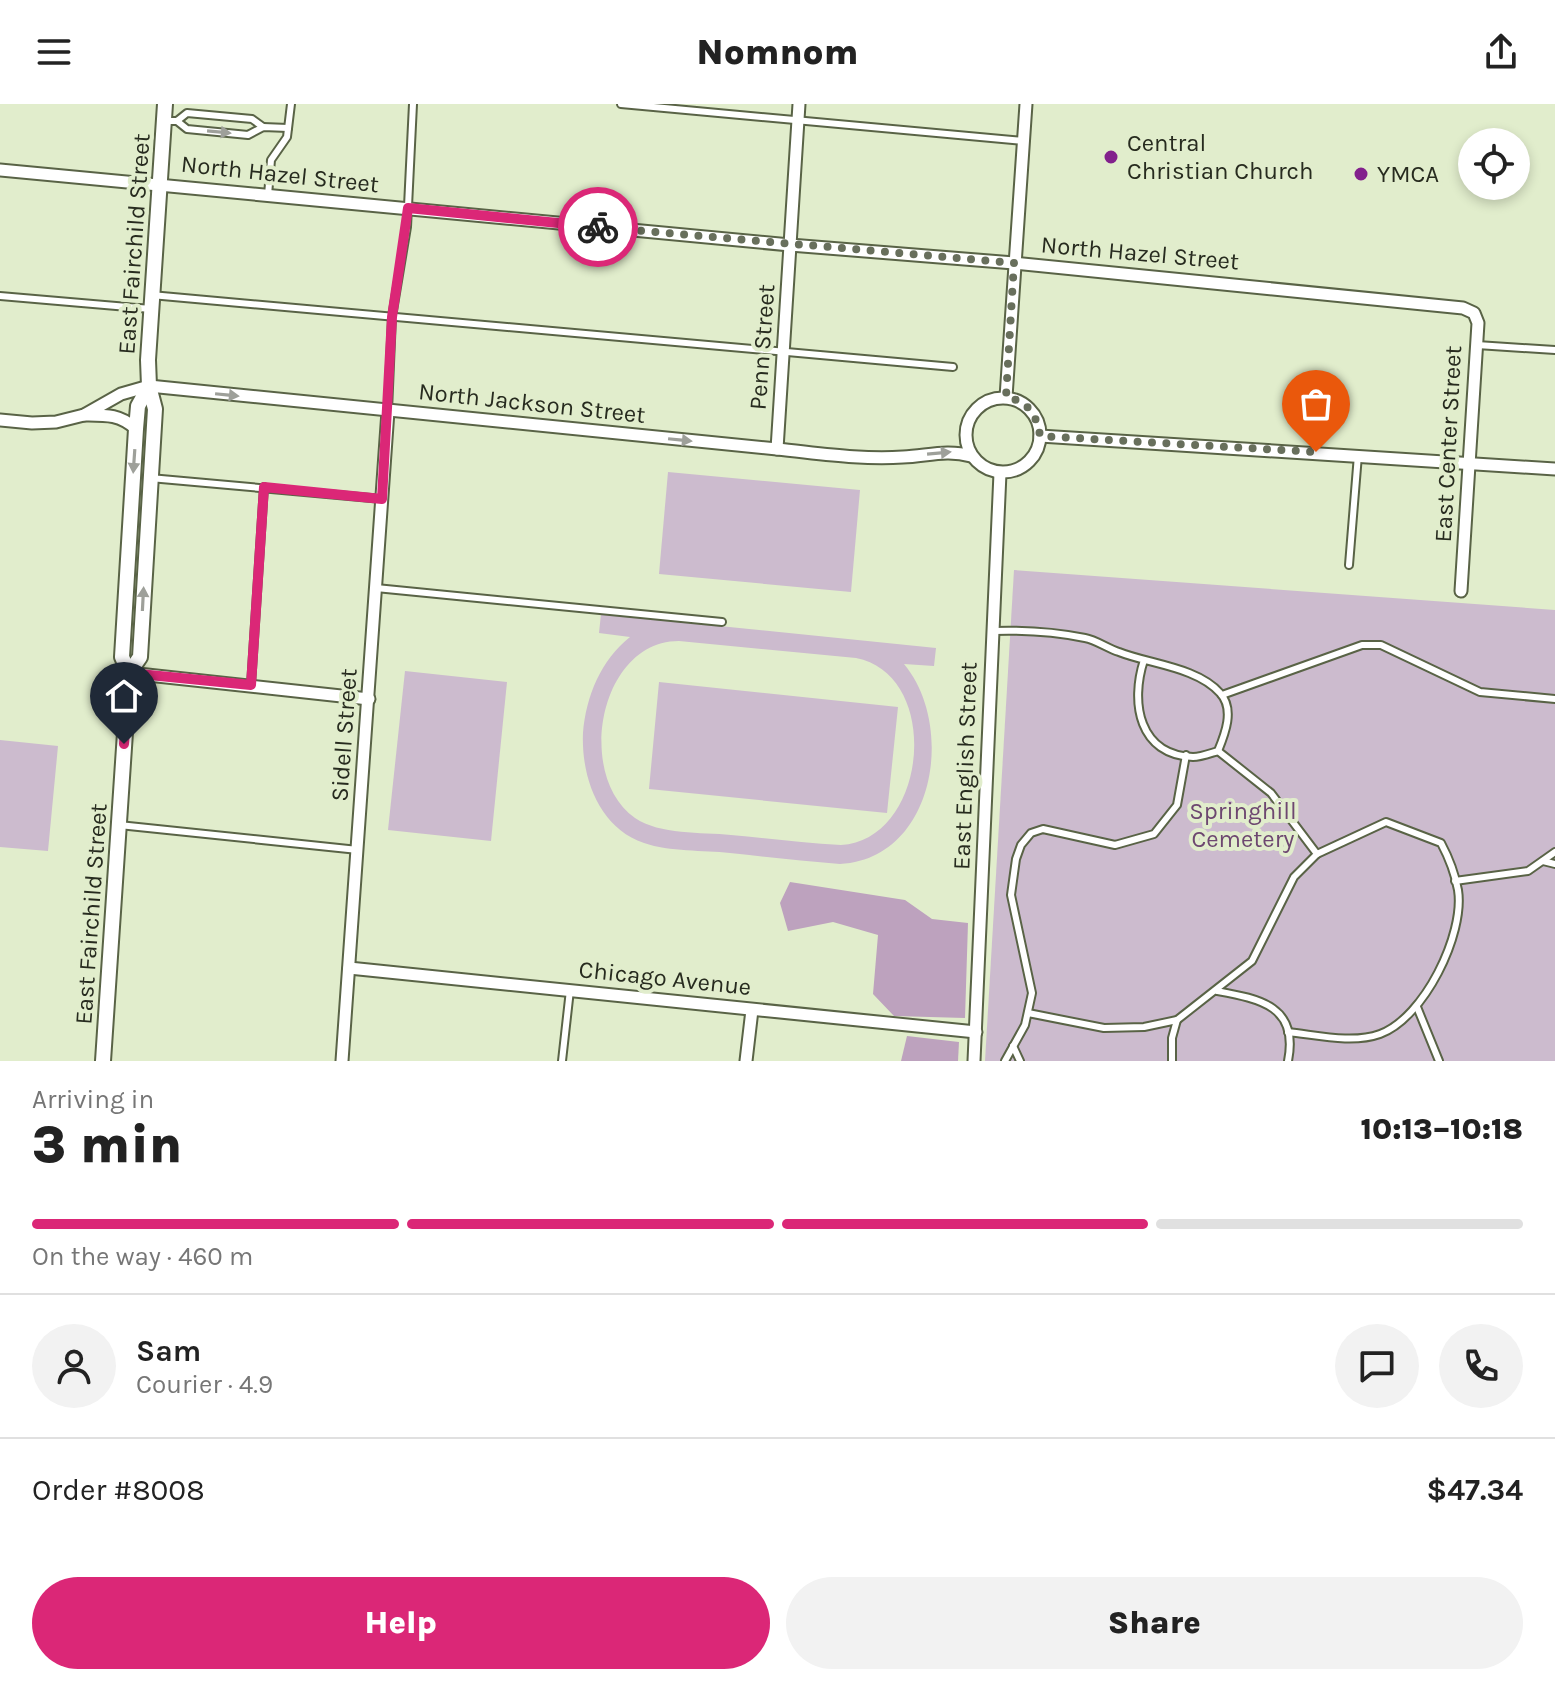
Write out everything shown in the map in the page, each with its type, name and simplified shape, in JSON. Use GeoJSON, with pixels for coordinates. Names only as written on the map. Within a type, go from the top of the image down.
{"type":"FeatureCollection","features":[{"type":"Feature","properties":{"kind":"street","name":"East Fairchild Street"},"geometry":{"type":"LineString","coordinates":[[129,673],[140,657],[155,409],[149,386],[151,302],[159,184],[170,121],[165,104]]}},
{"type":"Feature","properties":{"kind":"street","name":"Penn Street"},"geometry":{"type":"LineString","coordinates":[[777,449],[799,104]]}},
{"type":"Feature","properties":{"kind":"street"},"geometry":{"type":"LineString","coordinates":[[1006,397],[1026,104]]}},
{"type":"Feature","properties":{"kind":"street","name":"North Hazel Street"},"geometry":{"type":"LineString","coordinates":[[0,170],[790,245],[1014,263],[1463,308]]}},
{"type":"Feature","properties":{"kind":"street","name":"East Center Street"},"geometry":{"type":"LineString","coordinates":[[1461,591],[1478,323],[1474,313],[1463,308]]}},
{"type":"Feature","properties":{"kind":"street","name":"East Fairchild Street"},"geometry":{"type":"LineString","coordinates":[[103,1061],[129,673],[122,657],[136,429],[138,406],[149,386]]}},
{"type":"Feature","properties":{"kind":"street","name":"North Jackson Street"},"geometry":{"type":"LineString","coordinates":[[0,420],[56,422],[84,415],[121,394],[149,386],[777,449],[874,457],[943,452],[971,456]]}},
{"type":"Feature","properties":{"kind":"street"},"geometry":{"type":"LineString","coordinates":[[994,397],[1006,397],[1018,399],[1030,408],[1038,422],[1040,436],[1037,451],[1029,463],[1018,470],[1000,473],[988,470],[971,456],[966,434],[975,410],[994,397]]}},
{"type":"Feature","properties":{"kind":"street","name":"Sidell Street"},"geometry":{"type":"LineString","coordinates":[[342,1061],[388,411]]}},
{"type":"Feature","properties":{"kind":"street"},"geometry":{"type":"LineString","coordinates":[[84,415],[112,415],[136,429]]}},
{"type":"Feature","properties":{"kind":"street"},"geometry":{"type":"LineString","coordinates":[[1040,436],[1555,469]]}},
{"type":"Feature","properties":{"kind":"street","name":"East English Street"},"geometry":{"type":"LineString","coordinates":[[974,1061],[1000,473]]}},
{"type":"Feature","properties":{"kind":"street"},"geometry":{"type":"LineString","coordinates":[[129,673],[369,699]]}},
{"type":"Feature","properties":{"kind":"street","name":"Chicago Avenue"},"geometry":{"type":"LineString","coordinates":[[349,968],[976,1032]]}},
{"type":"Feature","properties":{"kind":"street"},"geometry":{"type":"LineString","coordinates":[[746,1061],[752,1010]]}},
{"type":"Feature","properties":{"kind":"lane"},"geometry":{"type":"LineString","coordinates":[[268,195],[271,160],[287,137],[291,104]]}},
{"type":"Feature","properties":{"kind":"lane"},"geometry":{"type":"LineString","coordinates":[[388,411],[392,317],[408,208],[413,104]]}},
{"type":"Feature","properties":{"kind":"lane"},"geometry":{"type":"LineString","coordinates":[[621,104],[1023,141]]}},
{"type":"Feature","properties":{"kind":"lane"},"geometry":{"type":"LineString","coordinates":[[170,121],[187,113],[252,119],[263,127]]}},
{"type":"Feature","properties":{"kind":"lane"},"geometry":{"type":"LineString","coordinates":[[170,121],[187,129],[248,135],[263,127],[288,128]]}},
{"type":"Feature","properties":{"kind":"lane"},"geometry":{"type":"LineString","coordinates":[[0,296],[392,317],[953,367]]}},
{"type":"Feature","properties":{"kind":"lane"},"geometry":{"type":"LineString","coordinates":[[1477,345],[1555,350]]}},
{"type":"Feature","properties":{"kind":"lane"},"geometry":{"type":"LineString","coordinates":[[1349,565],[1358,455]]}},
{"type":"Feature","properties":{"kind":"lane"},"geometry":{"type":"LineString","coordinates":[[150,478],[382,499]]}},
{"type":"Feature","properties":{"kind":"lane"},"geometry":{"type":"LineString","coordinates":[[251,685],[264,487]]}},
{"type":"Feature","properties":{"kind":"lane"},"geometry":{"type":"LineString","coordinates":[[376,588],[722,622]]}},
{"type":"Feature","properties":{"kind":"lane"},"geometry":{"type":"LineString","coordinates":[[993,631],[1087,638],[1174,668],[1212,686],[1222,695],[1227,707],[1227,731],[1218,751]]}},
{"type":"Feature","properties":{"kind":"lane"},"geometry":{"type":"LineString","coordinates":[[1222,695],[1362,645],[1381,645],[1480,692],[1555,699]]}},
{"type":"Feature","properties":{"kind":"lane"},"geometry":{"type":"LineString","coordinates":[[1144,660],[1138,697],[1142,723],[1148,737],[1160,748],[1194,757],[1218,751]]}},
{"type":"Feature","properties":{"kind":"lane"},"geometry":{"type":"LineString","coordinates":[[1218,751],[1271,793],[1317,854]]}},
{"type":"Feature","properties":{"kind":"lane"},"geometry":{"type":"LineString","coordinates":[[1005,1061],[1025,1025],[1032,993],[1011,895],[1021,845],[1031,833],[1043,829],[1115,845],[1154,834],[1177,805],[1186,755]]}},
{"type":"Feature","properties":{"kind":"lane"},"geometry":{"type":"LineString","coordinates":[[1028,1013],[1104,1028],[1144,1027],[1177,1020],[1252,961],[1294,877],[1317,854],[1386,822],[1441,843],[1449,858],[1458,892],[1453,938],[1426,997],[1381,1034],[1350,1039],[1288,1032]]}},
{"type":"Feature","properties":{"kind":"lane"},"geometry":{"type":"LineString","coordinates":[[118,825],[358,850]]}},
{"type":"Feature","properties":{"kind":"lane"},"geometry":{"type":"LineString","coordinates":[[1455,881],[1528,871],[1555,852]]}},
{"type":"Feature","properties":{"kind":"lane"},"geometry":{"type":"LineString","coordinates":[[1543,861],[1555,864]]}},
{"type":"Feature","properties":{"kind":"lane"},"geometry":{"type":"LineString","coordinates":[[562,1061],[570,990]]}},
{"type":"Feature","properties":{"kind":"lane"},"geometry":{"type":"LineString","coordinates":[[1217,991],[1266,1003],[1279,1011],[1288,1032],[1288,1061]]}},
{"type":"Feature","properties":{"kind":"lane"},"geometry":{"type":"LineString","coordinates":[[1417,1007],[1439,1061]]}},
{"type":"Feature","properties":{"kind":"lane"},"geometry":{"type":"LineString","coordinates":[[1172,1061],[1172,1038],[1177,1020]]}},
{"type":"Feature","properties":{"kind":"lane"},"geometry":{"type":"LineString","coordinates":[[1012,1046],[1020,1061]]}},
{"type":"Feature","properties":{"kind":"green space"},"geometry":{"type":"Polygon","coordinates":[[[668,472],[860,490],[851,592],[659,574],[668,472]]]}},
{"type":"Feature","properties":{"kind":"green space","name":"Springhill Cemetery"},"geometry":{"type":"Polygon","coordinates":[[[1014,570],[1555,610],[1555,1061],[985,1061],[1014,570]]]}},
{"type":"Feature","properties":{"kind":"green space"},"geometry":{"type":"Polygon","coordinates":[[[601,614],[936,648],[934,666],[904,664],[920,690],[929,721],[932,753],[927,785],[916,815],[897,839],[872,857],[840,864],[665,848],[628,836],[604,813],[585,767],[583,733],[592,692],[611,656],[630,637],[599,633],[601,614]],[[679,641],[652,647],[630,663],[614,686],[604,714],[601,744],[605,773],[616,798],[635,818],[668,830],[841,845],[870,836],[892,816],[907,788],[914,756],[912,723],[903,694],[884,671],[856,658],[679,641]]]}},
{"type":"Feature","properties":{"kind":"green space"},"geometry":{"type":"Polygon","coordinates":[[[405,671],[507,682],[491,841],[388,830],[405,671]]]}},
{"type":"Feature","properties":{"kind":"green space"},"geometry":{"type":"Polygon","coordinates":[[[659,682],[898,707],[887,813],[649,789],[659,682]]]}},
{"type":"Feature","properties":{"kind":"green space"},"geometry":{"type":"Polygon","coordinates":[[[0,740],[58,746],[48,851],[0,847],[0,740]]]}},
{"type":"Feature","properties":{"kind":"shaded area"},"geometry":{"type":"Polygon","coordinates":[[[790,882],[905,900],[932,919],[968,923],[965,1018],[894,1016],[873,994],[878,935],[833,922],[788,931],[780,903],[790,882]]]}},
{"type":"Feature","properties":{"kind":"shaded area"},"geometry":{"type":"Polygon","coordinates":[[[907,1036],[959,1042],[958,1061],[901,1061],[907,1036]]]}},
{"type":"Feature","properties":{"kind":"way so far"},"geometry":{"type":"LineString","coordinates":[[598,227],[1014,263],[1006,397],[1018,399],[1030,408],[1038,422],[1040,436],[1316,452]]}},
{"type":"Feature","properties":{"kind":"place","name":"Central Christian Church"},"geometry":{"type":"Point","coordinates":[1111,157]}},
{"type":"Feature","properties":{"kind":"place","name":"YMCA"},"geometry":{"type":"Point","coordinates":[1361,174]}},
{"type":"Feature","properties":{"kind":"route"},"geometry":{"type":"LineString","coordinates":[[124,744],[129,673],[251,685],[264,487],[382,499],[392,317],[408,208],[598,227]]}}]}
